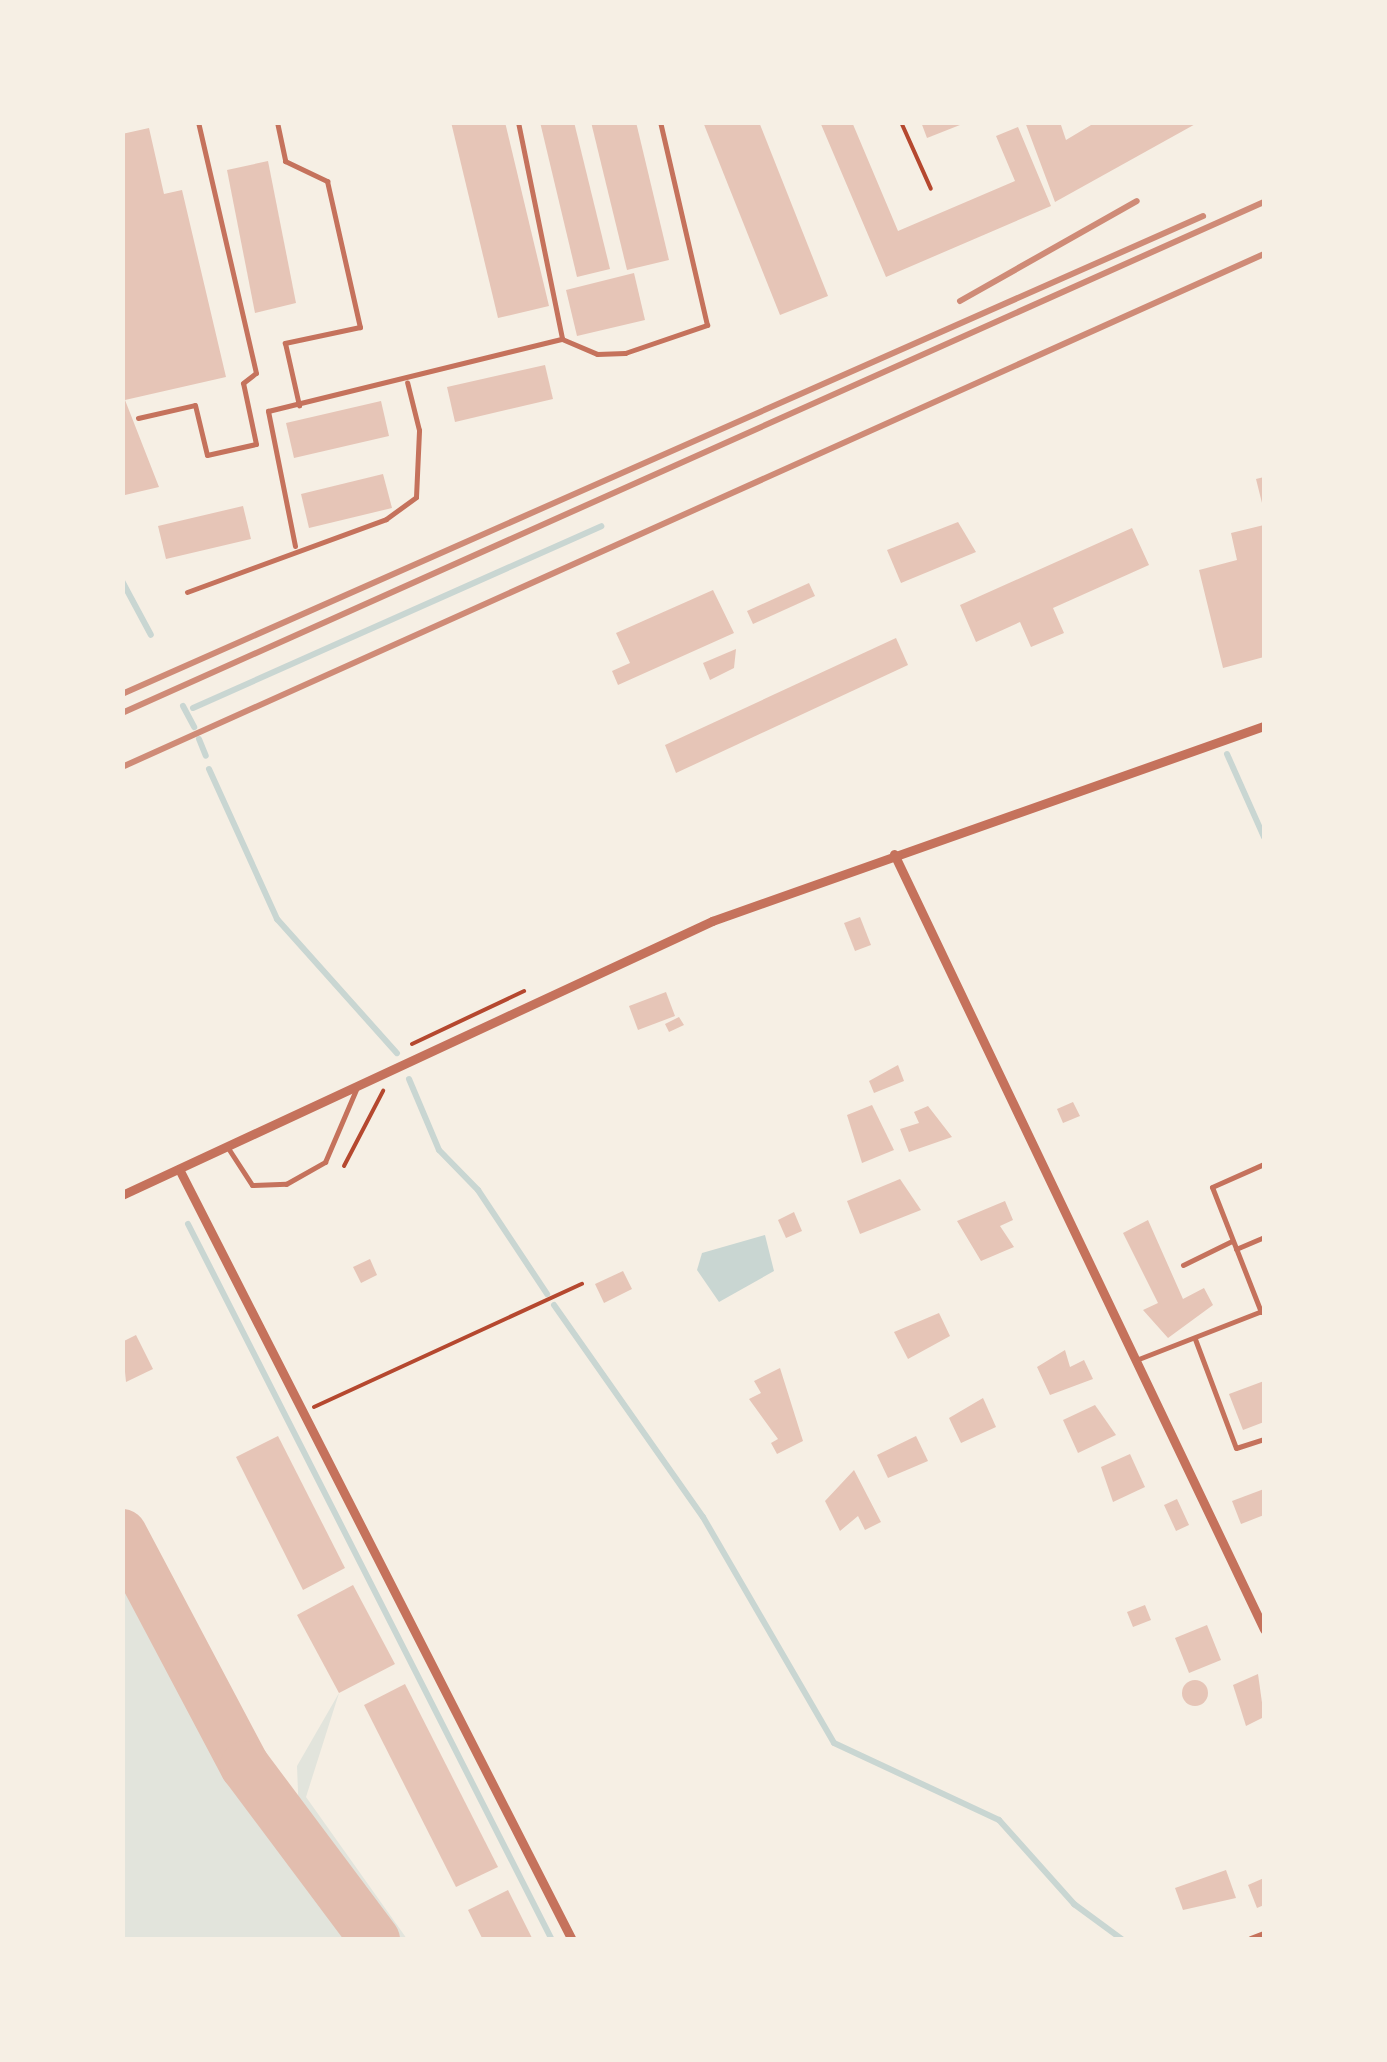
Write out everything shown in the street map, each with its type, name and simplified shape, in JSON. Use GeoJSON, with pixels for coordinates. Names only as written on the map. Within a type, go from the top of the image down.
{"type":"FeatureCollection","features":[{"type":"Feature","properties":{"kind":"street"},"geometry":{"type":"LineString","coordinates":[[122,1195],[650,947],[894,854],[1264,726]]}},
{"type":"Feature","properties":{"kind":"street"},"geometry":{"type":"LineString","coordinates":[[894,854],[1264,1629]]}},
{"type":"Feature","properties":{"kind":"street"},"geometry":{"type":"LineString","coordinates":[[179,1168],[572,1940]]}},
{"type":"Feature","properties":{"kind":"street"},"geometry":{"type":"LineString","coordinates":[[1251,1940],[1264,1935]]}},
{"type":"Feature","properties":{"kind":"lane"},"geometry":{"type":"LineString","coordinates":[[138,418],[195,405],[207,455],[256,444],[242,382],[256,373],[198,122]]}},
{"type":"Feature","properties":{"kind":"lane"},"geometry":{"type":"LineString","coordinates":[[277,122],[285,161],[327,180],[360,327],[285,343],[300,405]]}},
{"type":"Feature","properties":{"kind":"lane"},"geometry":{"type":"LineString","coordinates":[[518,122],[562,339]]}},
{"type":"Feature","properties":{"kind":"lane"},"geometry":{"type":"LineString","coordinates":[[295,546],[268,410],[407,381],[562,339],[626,353],[707,325],[660,122]]}},
{"type":"Feature","properties":{"kind":"lane"},"geometry":{"type":"LineString","coordinates":[[187,592],[295,546],[386,519],[416,497],[419,430],[407,381]]}},
{"type":"Feature","properties":{"kind":"lane"},"geometry":{"type":"LineString","coordinates":[[227,1146],[246,1181],[286,1184],[326,1162],[360,1082]]}},
{"type":"Feature","properties":{"kind":"lane"},"geometry":{"type":"LineString","coordinates":[[1133,1361],[1263,1311],[1212,1186],[1264,1164]]}},
{"type":"Feature","properties":{"kind":"lane"},"geometry":{"type":"LineString","coordinates":[[1236,1249],[1264,1237]]}},
{"type":"Feature","properties":{"kind":"lane"},"geometry":{"type":"LineString","coordinates":[[1184,1265],[1232,1241]]}},
{"type":"Feature","properties":{"kind":"lane"},"geometry":{"type":"LineString","coordinates":[[1195,1339],[1236,1448],[1264,1439]]}},
{"type":"Feature","properties":{"kind":"path"},"geometry":{"type":"LineString","coordinates":[[901,122],[930,189]]}},
{"type":"Feature","properties":{"kind":"path"},"geometry":{"type":"LineString","coordinates":[[344,1166],[387,1083]]}},
{"type":"Feature","properties":{"kind":"path"},"geometry":{"type":"LineString","coordinates":[[304,1410],[582,1284]]}},
{"type":"Feature","properties":{"kind":"shaded area"},"geometry":{"type":"Polygon","coordinates":[[[765,1235],[774,1271],[719,1302],[697,1270],[702,1253],[765,1235]]]}},
{"type":"Feature","properties":{"kind":"shaded area"},"geometry":{"type":"Polygon","coordinates":[[[123,1555],[236,1771],[362,1939],[123,1939],[123,1555]]]}},
{"type":"Feature","properties":{"kind":"shaded area"},"geometry":{"type":"Polygon","coordinates":[[[339,1693],[306,1797],[407,1939],[393,1939],[299,1818],[297,1766],[339,1693]]]}},
{"type":"Feature","properties":{"kind":"building"},"geometry":{"type":"Polygon","coordinates":[[[451,122],[505,122],[549,306],[498,318],[451,122]]]}},
{"type":"Feature","properties":{"kind":"building"},"geometry":{"type":"Polygon","coordinates":[[[540,122],[574,122],[610,269],[577,277],[540,122]]]}},
{"type":"Feature","properties":{"kind":"building"},"geometry":{"type":"Polygon","coordinates":[[[591,122],[636,122],[669,260],[627,270],[591,122]]]}},
{"type":"Feature","properties":{"kind":"building"},"geometry":{"type":"Polygon","coordinates":[[[703,122],[759,122],[828,296],[780,315],[703,122]]]}},
{"type":"Feature","properties":{"kind":"building"},"geometry":{"type":"Polygon","coordinates":[[[820,122],[852,122],[898,231],[1015,181],[996,136],[1018,127],[1051,206],[886,277],[820,122]]]}},
{"type":"Feature","properties":{"kind":"building"},"geometry":{"type":"Polygon","coordinates":[[[921,122],[965,122],[965,123],[927,138],[921,122]]]}},
{"type":"Feature","properties":{"kind":"building"},"geometry":{"type":"Polygon","coordinates":[[[1025,122],[1060,122],[1066,140],[1096,122],[1199,122],[1055,202],[1025,122]]]}},
{"type":"Feature","properties":{"kind":"building"},"geometry":{"type":"Polygon","coordinates":[[[149,128],[164,194],[182,190],[226,377],[125,400],[159,487],[125,495],[122,134],[149,128]]]}},
{"type":"Feature","properties":{"kind":"building"},"geometry":{"type":"Polygon","coordinates":[[[268,161],[296,303],[255,313],[227,170],[268,161]]]}},
{"type":"Feature","properties":{"kind":"building"},"geometry":{"type":"Polygon","coordinates":[[[634,273],[645,320],[577,336],[566,290],[634,273]]]}},
{"type":"Feature","properties":{"kind":"building"},"geometry":{"type":"Polygon","coordinates":[[[545,365],[553,399],[455,422],[447,387],[545,365]]]}},
{"type":"Feature","properties":{"kind":"building"},"geometry":{"type":"Polygon","coordinates":[[[381,401],[389,436],[294,458],[286,423],[381,401]]]}},
{"type":"Feature","properties":{"kind":"building"},"geometry":{"type":"Polygon","coordinates":[[[383,474],[392,508],[309,528],[301,494],[383,474]]]}},
{"type":"Feature","properties":{"kind":"building"},"geometry":{"type":"Polygon","coordinates":[[[1264,477],[1264,507],[1263,507],[1256,479],[1264,477]]]}},
{"type":"Feature","properties":{"kind":"building"},"geometry":{"type":"Polygon","coordinates":[[[243,506],[251,539],[166,559],[158,526],[243,506]]]}},
{"type":"Feature","properties":{"kind":"building"},"geometry":{"type":"Polygon","coordinates":[[[958,522],[976,552],[901,583],[887,550],[958,522]]]}},
{"type":"Feature","properties":{"kind":"building"},"geometry":{"type":"Polygon","coordinates":[[[1264,525],[1264,657],[1223,668],[1199,570],[1237,560],[1231,533],[1264,525]]]}},
{"type":"Feature","properties":{"kind":"building"},"geometry":{"type":"Polygon","coordinates":[[[1132,528],[1149,565],[1053,608],[1064,633],[1031,647],[1020,622],[976,642],[960,605],[1132,528]]]}},
{"type":"Feature","properties":{"kind":"building"},"geometry":{"type":"Polygon","coordinates":[[[809,583],[815,596],[753,624],[747,611],[809,583]]]}},
{"type":"Feature","properties":{"kind":"building"},"geometry":{"type":"Polygon","coordinates":[[[713,590],[734,633],[618,685],[612,671],[630,663],[616,633],[713,590]]]}},
{"type":"Feature","properties":{"kind":"building"},"geometry":{"type":"Polygon","coordinates":[[[896,638],[908,665],[676,773],[665,745],[896,638]]]}},
{"type":"Feature","properties":{"kind":"building"},"geometry":{"type":"Polygon","coordinates":[[[736,649],[734,668],[710,680],[703,663],[736,649]]]}},
{"type":"Feature","properties":{"kind":"building"},"geometry":{"type":"Polygon","coordinates":[[[860,917],[871,945],[855,951],[844,923],[860,917]]]}},
{"type":"Feature","properties":{"kind":"building"},"geometry":{"type":"Polygon","coordinates":[[[666,992],[675,1016],[638,1030],[629,1006],[666,992]]]}},
{"type":"Feature","properties":{"kind":"building"},"geometry":{"type":"Polygon","coordinates":[[[679,1017],[684,1025],[669,1032],[665,1024],[679,1017]]]}},
{"type":"Feature","properties":{"kind":"building"},"geometry":{"type":"Polygon","coordinates":[[[898,1065],[904,1081],[874,1093],[869,1081],[898,1065]]]}},
{"type":"Feature","properties":{"kind":"building"},"geometry":{"type":"Polygon","coordinates":[[[1073,1102],[1080,1116],[1063,1123],[1057,1109],[1073,1102]]]}},
{"type":"Feature","properties":{"kind":"building"},"geometry":{"type":"Polygon","coordinates":[[[872,1105],[894,1150],[862,1163],[847,1115],[872,1105]]]}},
{"type":"Feature","properties":{"kind":"building"},"geometry":{"type":"Polygon","coordinates":[[[928,1106],[952,1137],[909,1152],[900,1129],[919,1123],[914,1112],[928,1106]]]}},
{"type":"Feature","properties":{"kind":"building"},"geometry":{"type":"Polygon","coordinates":[[[900,1179],[921,1210],[860,1234],[847,1201],[900,1179]]]}},
{"type":"Feature","properties":{"kind":"building"},"geometry":{"type":"Polygon","coordinates":[[[1005,1201],[1013,1220],[1000,1226],[1014,1247],[981,1261],[957,1221],[1005,1201]]]}},
{"type":"Feature","properties":{"kind":"building"},"geometry":{"type":"Polygon","coordinates":[[[794,1212],[802,1231],[786,1238],[778,1220],[794,1212]]]}},
{"type":"Feature","properties":{"kind":"building"},"geometry":{"type":"Polygon","coordinates":[[[1148,1220],[1183,1299],[1204,1288],[1213,1305],[1168,1338],[1143,1310],[1158,1303],[1123,1233],[1148,1220]]]}},
{"type":"Feature","properties":{"kind":"building"},"geometry":{"type":"Polygon","coordinates":[[[370,1259],[377,1275],[361,1283],[353,1267],[370,1259]]]}},
{"type":"Feature","properties":{"kind":"building"},"geometry":{"type":"Polygon","coordinates":[[[623,1271],[632,1289],[604,1303],[595,1284],[623,1271]]]}},
{"type":"Feature","properties":{"kind":"building"},"geometry":{"type":"Polygon","coordinates":[[[939,1313],[950,1336],[908,1359],[894,1332],[939,1313]]]}},
{"type":"Feature","properties":{"kind":"building"},"geometry":{"type":"Polygon","coordinates":[[[136,1335],[153,1369],[126,1382],[122,1342],[136,1335]]]}},
{"type":"Feature","properties":{"kind":"building"},"geometry":{"type":"Polygon","coordinates":[[[1065,1350],[1070,1367],[1084,1360],[1093,1379],[1050,1395],[1037,1367],[1065,1350]]]}},
{"type":"Feature","properties":{"kind":"building"},"geometry":{"type":"Polygon","coordinates":[[[780,1368],[803,1441],[777,1454],[771,1443],[778,1439],[749,1399],[761,1393],[754,1381],[780,1368]]]}},
{"type":"Feature","properties":{"kind":"building"},"geometry":{"type":"Polygon","coordinates":[[[1264,1381],[1264,1422],[1243,1430],[1229,1394],[1264,1381]]]}},
{"type":"Feature","properties":{"kind":"building"},"geometry":{"type":"Polygon","coordinates":[[[983,1398],[996,1427],[961,1443],[949,1418],[983,1398]]]}},
{"type":"Feature","properties":{"kind":"building"},"geometry":{"type":"Polygon","coordinates":[[[1095,1405],[1116,1435],[1078,1453],[1063,1420],[1095,1405]]]}},
{"type":"Feature","properties":{"kind":"building"},"geometry":{"type":"Polygon","coordinates":[[[278,1436],[345,1568],[303,1590],[236,1457],[278,1436]]]}},
{"type":"Feature","properties":{"kind":"building"},"geometry":{"type":"Polygon","coordinates":[[[916,1436],[928,1461],[888,1478],[877,1455],[916,1436]]]}},
{"type":"Feature","properties":{"kind":"building"},"geometry":{"type":"Polygon","coordinates":[[[1130,1454],[1145,1487],[1113,1502],[1101,1467],[1130,1454]]]}},
{"type":"Feature","properties":{"kind":"building"},"geometry":{"type":"Polygon","coordinates":[[[854,1470],[881,1522],[865,1530],[858,1516],[840,1531],[825,1501],[854,1470]]]}},
{"type":"Feature","properties":{"kind":"building"},"geometry":{"type":"Polygon","coordinates":[[[1264,1489],[1264,1515],[1241,1524],[1232,1501],[1264,1489]]]}},
{"type":"Feature","properties":{"kind":"building"},"geometry":{"type":"Polygon","coordinates":[[[1177,1499],[1189,1525],[1176,1531],[1164,1505],[1177,1499]]]}},
{"type":"Feature","properties":{"kind":"building"},"geometry":{"type":"Polygon","coordinates":[[[353,1585],[395,1664],[339,1693],[297,1615],[353,1585]]]}},
{"type":"Feature","properties":{"kind":"building"},"geometry":{"type":"Polygon","coordinates":[[[1145,1605],[1151,1620],[1133,1627],[1127,1612],[1145,1605]]]}},
{"type":"Feature","properties":{"kind":"building"},"geometry":{"type":"Polygon","coordinates":[[[1207,1625],[1221,1660],[1189,1673],[1175,1638],[1207,1625]]]}},
{"type":"Feature","properties":{"kind":"building"},"geometry":{"type":"Polygon","coordinates":[[[1258,1674],[1264,1717],[1246,1726],[1233,1685],[1258,1674]]]}},
{"type":"Feature","properties":{"kind":"building"},"geometry":{"type":"Polygon","coordinates":[[[1195,1680],[1204,1684],[1208,1693],[1204,1702],[1195,1706],[1186,1702],[1182,1693],[1186,1684],[1195,1680]]]}},
{"type":"Feature","properties":{"kind":"building"},"geometry":{"type":"Polygon","coordinates":[[[405,1684],[498,1867],[456,1887],[364,1705],[405,1684]]]}},
{"type":"Feature","properties":{"kind":"building"},"geometry":{"type":"Polygon","coordinates":[[[1226,1870],[1236,1898],[1183,1910],[1175,1888],[1226,1870]]]}},
{"type":"Feature","properties":{"kind":"building"},"geometry":{"type":"Polygon","coordinates":[[[1264,1878],[1264,1905],[1257,1908],[1248,1885],[1264,1878]]]}},
{"type":"Feature","properties":{"kind":"building"},"geometry":{"type":"Polygon","coordinates":[[[508,1890],[533,1940],[483,1940],[468,1910],[508,1890]]]}},
{"type":"Feature","properties":{"kind":"waterway"},"geometry":{"type":"LineString","coordinates":[[193,708],[601,526]]}},
{"type":"Feature","properties":{"kind":"waterway"},"geometry":{"type":"LineString","coordinates":[[122,581],[151,635]]}},
{"type":"Feature","properties":{"kind":"waterway"},"geometry":{"type":"LineString","coordinates":[[183,706],[194,727]]}},
{"type":"Feature","properties":{"kind":"waterway"},"geometry":{"type":"LineString","coordinates":[[199,739],[206,756]]}},
{"type":"Feature","properties":{"kind":"waterway"},"geometry":{"type":"LineString","coordinates":[[1227,754],[1264,837]]}},
{"type":"Feature","properties":{"kind":"waterway"},"geometry":{"type":"LineString","coordinates":[[209,769],[277,919],[397,1053]]}},
{"type":"Feature","properties":{"kind":"waterway"},"geometry":{"type":"LineString","coordinates":[[409,1079],[439,1150],[478,1190],[547,1294]]}},
{"type":"Feature","properties":{"kind":"waterway"},"geometry":{"type":"LineString","coordinates":[[188,1224],[552,1940]]}},
{"type":"Feature","properties":{"kind":"waterway"},"geometry":{"type":"LineString","coordinates":[[554,1305],[703,1517],[834,1743],[999,1820],[1074,1904],[1123,1940]]}},
{"type":"Feature","properties":{"kind":"taxiway"},"geometry":{"type":"LineString","coordinates":[[122,1534],[245,1766],[375,1940]]}},
{"type":"Feature","properties":{"kind":"railway"},"geometry":{"type":"LineString","coordinates":[[960,301],[1137,201]]}},
{"type":"Feature","properties":{"kind":"railway"},"geometry":{"type":"LineString","coordinates":[[122,713],[1264,202]]}},
{"type":"Feature","properties":{"kind":"railway"},"geometry":{"type":"LineString","coordinates":[[122,694],[1203,216]]}},
{"type":"Feature","properties":{"kind":"railway"},"geometry":{"type":"LineString","coordinates":[[122,767],[1264,254]]}}]}
